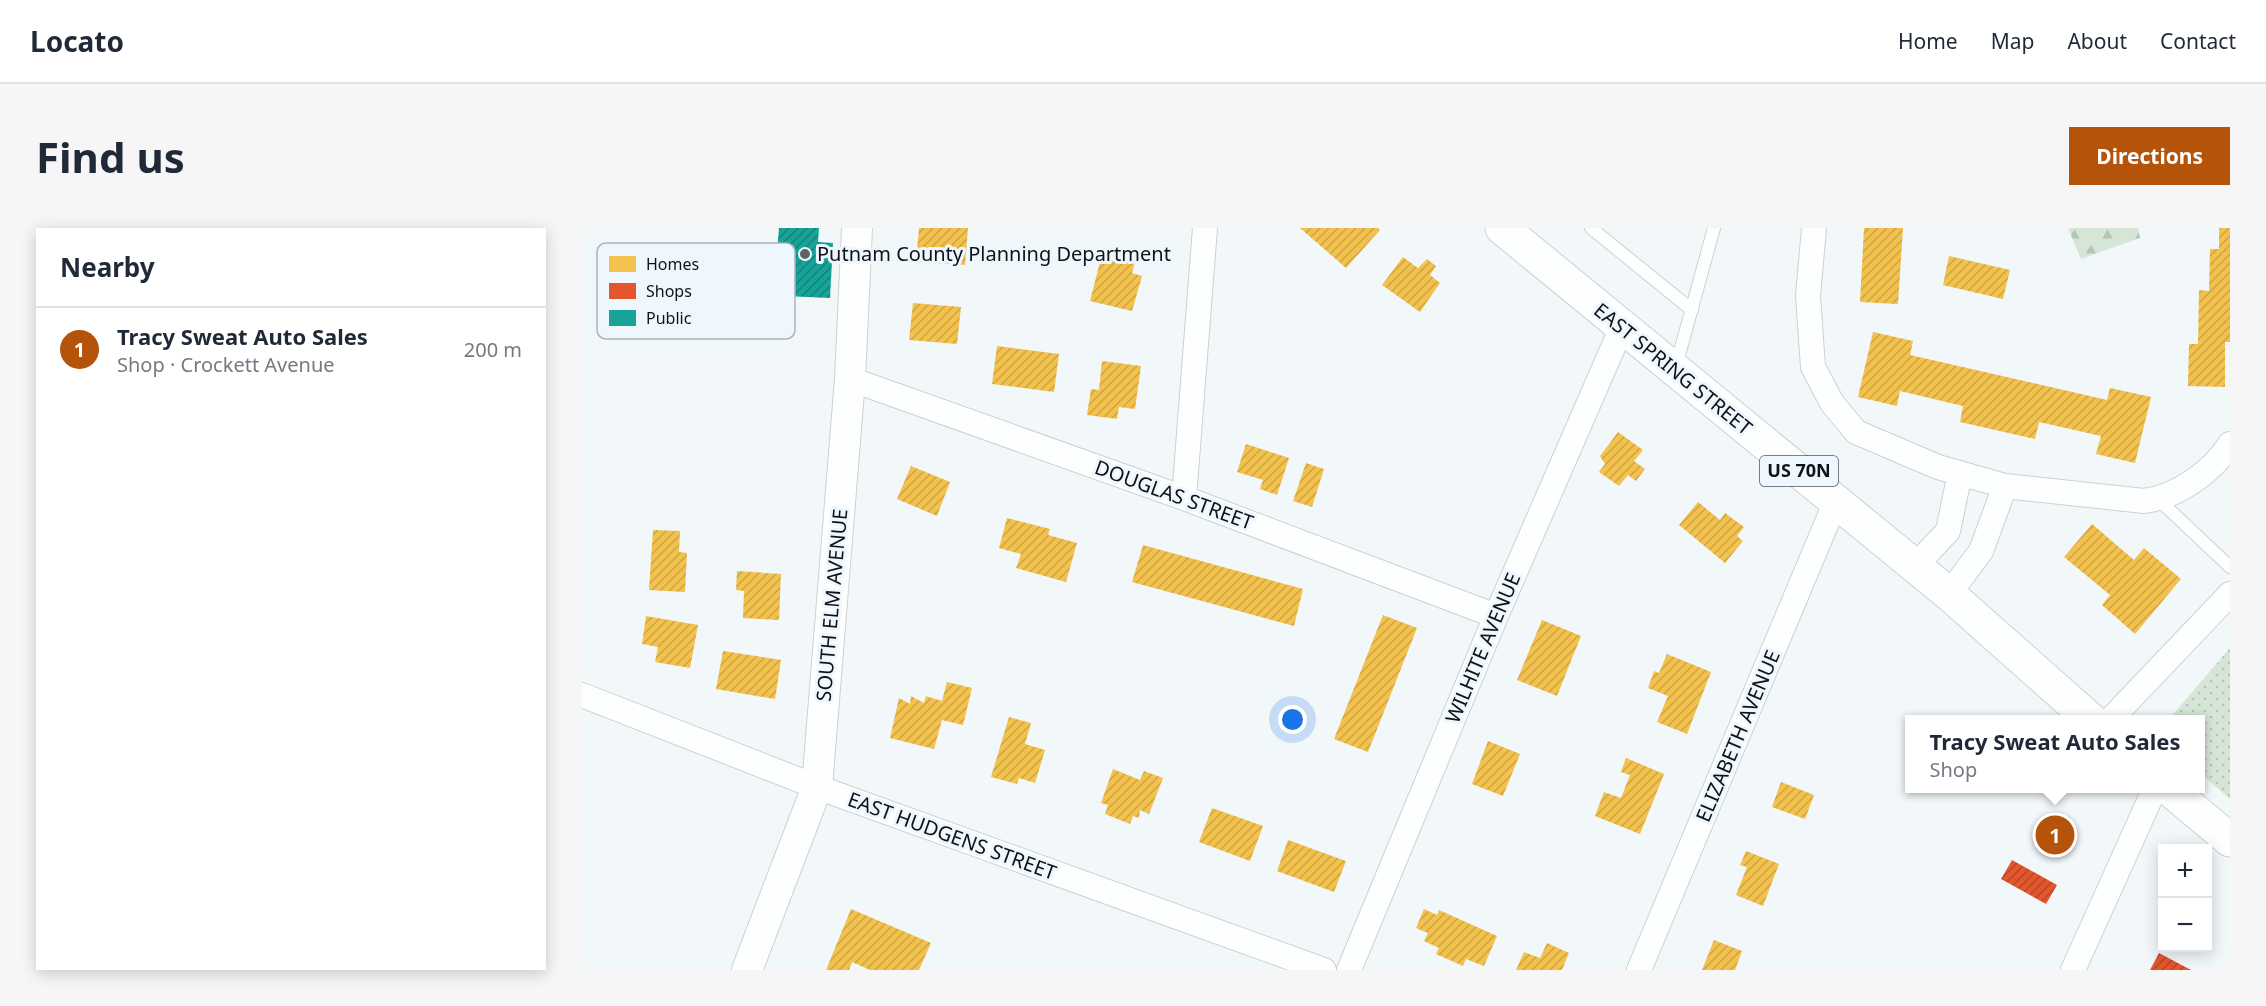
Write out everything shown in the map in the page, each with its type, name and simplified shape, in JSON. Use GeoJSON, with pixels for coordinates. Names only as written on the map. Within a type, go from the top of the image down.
{"type":"FeatureCollection","features":[{"type":"Feature","properties":{"kind":"main road","name":"EAST SPRING STREET"},"geometry":{"type":"LineString","coordinates":[[1502,228],[1915,566],[2085,715]]}},
{"type":"Feature","properties":{"kind":"main road"},"geometry":{"type":"LineString","coordinates":[[2173,793],[2230,840]]}},
{"type":"Feature","properties":{"kind":"street","name":"SOUTH ELM AVENUE"},"geometry":{"type":"LineString","coordinates":[[747,970],[817,787],[850,379],[857,228]]}},
{"type":"Feature","properties":{"kind":"street"},"geometry":{"type":"LineString","coordinates":[[1184,498],[1205,228]]}},
{"type":"Feature","properties":{"kind":"street"},"geometry":{"type":"LineString","coordinates":[[1814,228],[1808,296],[1813,367],[1832,403],[1856,432],[1938,467],[2005,486],[2144,501],[2158,499],[2186,485],[2221,458],[2230,444]]}},
{"type":"Feature","properties":{"kind":"street","name":"WILHITE AVENUE"},"geometry":{"type":"LineString","coordinates":[[1349,970],[1496,616],[1622,327]]}},
{"type":"Feature","properties":{"kind":"street","name":"DOUGLAS STREET"},"geometry":{"type":"LineString","coordinates":[[850,379],[1184,498],[1496,616]]}},
{"type":"Feature","properties":{"kind":"street"},"geometry":{"type":"LineString","coordinates":[[1915,566],[1948,531],[1960,473]]}},
{"type":"Feature","properties":{"kind":"street"},"geometry":{"type":"LineString","coordinates":[[1948,594],[1981,551],[2005,486]]}},
{"type":"Feature","properties":{"kind":"street","name":"ELIZABETH AVENUE"},"geometry":{"type":"LineString","coordinates":[[1639,970],[1836,501]]}},
{"type":"Feature","properties":{"kind":"street"},"geometry":{"type":"LineString","coordinates":[[2115,715],[2229,597]]}},
{"type":"Feature","properties":{"kind":"street","name":"EAST HUDGENS STREET"},"geometry":{"type":"LineString","coordinates":[[582,695],[817,787],[1324,970]]}},
{"type":"Feature","properties":{"kind":"street"},"geometry":{"type":"LineString","coordinates":[[2073,970],[2154,793]]}},
{"type":"Feature","properties":{"kind":"lane"},"geometry":{"type":"LineString","coordinates":[[1591,228],[1692,310]]}},
{"type":"Feature","properties":{"kind":"lane"},"geometry":{"type":"LineString","coordinates":[[1675,370],[1713,232],[1701,228]]}},
{"type":"Feature","properties":{"kind":"lane"},"geometry":{"type":"LineString","coordinates":[[2158,499],[2230,567]]}},
{"type":"Feature","properties":{"kind":"green space"},"geometry":{"type":"Polygon","coordinates":[[[2068,228],[2138,228],[2140,238],[2081,259],[2068,228]]]}},
{"type":"Feature","properties":{"kind":"green space"},"geometry":{"type":"Polygon","coordinates":[[[2230,648],[2230,799],[2205,777],[2205,715],[2172,715],[2230,648]]]}},
{"type":"Feature","properties":{"kind":"building: Homes"},"geometry":{"type":"Polygon","coordinates":[[[919,228],[968,228],[965,265],[916,262],[919,228]]]}},
{"type":"Feature","properties":{"kind":"building: Homes"},"geometry":{"type":"Polygon","coordinates":[[[1300,228],[1378,228],[1380,230],[1346,268],[1300,228]]]}},
{"type":"Feature","properties":{"kind":"building: Homes"},"geometry":{"type":"Polygon","coordinates":[[[1864,228],[1903,228],[1898,304],[1860,302],[1864,228]]]}},
{"type":"Feature","properties":{"kind":"building: Homes"},"geometry":{"type":"Polygon","coordinates":[[[2219,228],[2230,228],[2230,342],[2225,342],[2225,387],[2188,386],[2189,344],[2198,344],[2199,290],[2209,291],[2210,249],[2219,249],[2219,228]]]}},
{"type":"Feature","properties":{"kind":"building: Homes"},"geometry":{"type":"Polygon","coordinates":[[[1120,254],[1136,258],[1132,273],[1142,276],[1132,311],[1090,301],[1101,258],[1118,262],[1120,254]]]}},
{"type":"Feature","properties":{"kind":"building: Homes"},"geometry":{"type":"Polygon","coordinates":[[[1949,256],[2010,270],[2003,299],[1943,285],[1949,256]]]}},
{"type":"Feature","properties":{"kind":"building: Homes"},"geometry":{"type":"Polygon","coordinates":[[[1403,257],[1418,268],[1427,259],[1436,266],[1430,275],[1440,283],[1420,312],[1382,285],[1403,257]]]}},
{"type":"Feature","properties":{"kind":"building: Homes"},"geometry":{"type":"Polygon","coordinates":[[[913,303],[961,307],[957,344],[909,340],[913,303]]]}},
{"type":"Feature","properties":{"kind":"building: Homes"},"geometry":{"type":"Polygon","coordinates":[[[1873,332],[1913,341],[1910,355],[2107,400],[2110,388],[2151,397],[2135,463],[2096,454],[2101,436],[2039,422],[2035,439],[1960,422],[1963,406],[1900,391],[1897,406],[1858,397],[1873,332]]]}},
{"type":"Feature","properties":{"kind":"building: Homes"},"geometry":{"type":"Polygon","coordinates":[[[997,346],[1059,354],[1054,392],[992,384],[997,346]]]}},
{"type":"Feature","properties":{"kind":"building: Homes"},"geometry":{"type":"Polygon","coordinates":[[[1102,361],[1141,366],[1135,409],[1119,407],[1117,419],[1087,415],[1091,389],[1099,390],[1102,361]]]}},
{"type":"Feature","properties":{"kind":"building: Homes"},"geometry":{"type":"Polygon","coordinates":[[[1618,432],[1643,450],[1634,461],[1645,469],[1636,481],[1628,475],[1619,486],[1599,472],[1605,464],[1600,456],[1618,432]]]}},
{"type":"Feature","properties":{"kind":"building: Homes"},"geometry":{"type":"Polygon","coordinates":[[[1246,444],[1289,458],[1277,495],[1260,489],[1263,480],[1237,472],[1246,444]]]}},
{"type":"Feature","properties":{"kind":"building: Homes"},"geometry":{"type":"Polygon","coordinates":[[[1306,463],[1324,469],[1312,507],[1293,501],[1306,463]]]}},
{"type":"Feature","properties":{"kind":"building: Homes"},"geometry":{"type":"Polygon","coordinates":[[[911,466],[950,482],[937,516],[897,499],[911,466]]]}},
{"type":"Feature","properties":{"kind":"building: Homes"},"geometry":{"type":"Polygon","coordinates":[[[1698,502],[1720,520],[1725,513],[1744,527],[1737,536],[1743,541],[1725,563],[1679,525],[1698,502]]]}},
{"type":"Feature","properties":{"kind":"building: Homes"},"geometry":{"type":"Polygon","coordinates":[[[1007,518],[1050,529],[1048,535],[1077,543],[1066,582],[1016,568],[1021,554],[999,548],[1007,518]]]}},
{"type":"Feature","properties":{"kind":"building: Homes"},"geometry":{"type":"Polygon","coordinates":[[[2092,524],[2134,560],[2144,548],[2181,579],[2135,634],[2102,605],[2110,595],[2064,557],[2092,524]]]}},
{"type":"Feature","properties":{"kind":"building: Homes"},"geometry":{"type":"Polygon","coordinates":[[[653,530],[680,531],[679,552],[687,553],[685,592],[649,590],[653,530]]]}},
{"type":"Feature","properties":{"kind":"building: Homes"},"geometry":{"type":"Polygon","coordinates":[[[1143,545],[1303,589],[1294,626],[1132,582],[1143,545]]]}},
{"type":"Feature","properties":{"kind":"building: Homes"},"geometry":{"type":"Polygon","coordinates":[[[737,571],[781,574],[779,620],[743,618],[744,591],[736,590],[737,571]]]}},
{"type":"Feature","properties":{"kind":"building: Homes"},"geometry":{"type":"Polygon","coordinates":[[[1383,615],[1417,628],[1368,752],[1334,739],[1383,615]]]}},
{"type":"Feature","properties":{"kind":"building: Homes"},"geometry":{"type":"Polygon","coordinates":[[[646,616],[698,625],[690,668],[655,662],[658,647],[642,644],[646,616]]]}},
{"type":"Feature","properties":{"kind":"building: Homes"},"geometry":{"type":"Polygon","coordinates":[[[1542,620],[1581,636],[1557,696],[1517,680],[1542,620]]]}},
{"type":"Feature","properties":{"kind":"building: Homes"},"geometry":{"type":"Polygon","coordinates":[[[723,651],[781,660],[775,699],[716,689],[723,651]]]}},
{"type":"Feature","properties":{"kind":"building: Homes"},"geometry":{"type":"Polygon","coordinates":[[[1667,654],[1711,672],[1687,734],[1657,722],[1668,696],[1648,688],[1654,671],[1659,673],[1667,654]]]}},
{"type":"Feature","properties":{"kind":"building: Homes"},"geometry":{"type":"Polygon","coordinates":[[[947,682],[972,688],[963,725],[942,720],[934,749],[890,738],[899,698],[910,704],[911,696],[924,703],[926,696],[942,701],[947,682]]]}},
{"type":"Feature","properties":{"kind":"building: Homes"},"geometry":{"type":"Polygon","coordinates":[[[1009,717],[1031,723],[1025,744],[1045,750],[1035,783],[1019,778],[1017,784],[991,777],[1009,717]]]}},
{"type":"Feature","properties":{"kind":"building: Homes"},"geometry":{"type":"Polygon","coordinates":[[[1488,741],[1520,754],[1503,796],[1472,784],[1488,741]]]}},
{"type":"Feature","properties":{"kind":"building: Homes"},"geometry":{"type":"Polygon","coordinates":[[[1626,758],[1664,774],[1640,834],[1595,816],[1604,792],[1621,798],[1630,775],[1621,772],[1626,758]]]}},
{"type":"Feature","properties":{"kind":"building: Homes"},"geometry":{"type":"Polygon","coordinates":[[[1113,769],[1140,780],[1144,771],[1163,778],[1149,814],[1140,810],[1139,818],[1133,816],[1130,824],[1105,814],[1108,805],[1101,803],[1113,769]]]}},
{"type":"Feature","properties":{"kind":"building: Homes"},"geometry":{"type":"Polygon","coordinates":[[[1781,782],[1814,795],[1805,819],[1772,807],[1781,782]]]}},
{"type":"Feature","properties":{"kind":"building: Homes"},"geometry":{"type":"Polygon","coordinates":[[[1212,808],[1263,826],[1250,861],[1199,842],[1212,808]]]}},
{"type":"Feature","properties":{"kind":"building: Homes"},"geometry":{"type":"Polygon","coordinates":[[[1288,840],[1346,861],[1334,892],[1277,871],[1288,840]]]}},
{"type":"Feature","properties":{"kind":"building: Homes"},"geometry":{"type":"Polygon","coordinates":[[[1746,851],[1779,864],[1763,906],[1736,895],[1747,867],[1740,865],[1746,851]]]}},
{"type":"Feature","properties":{"kind":"building: Homes"},"geometry":{"type":"Polygon","coordinates":[[[851,909],[931,943],[919,970],[870,970],[852,962],[849,970],[826,970],[851,909]]]}},
{"type":"Feature","properties":{"kind":"building: Homes"},"geometry":{"type":"Polygon","coordinates":[[[1424,909],[1437,915],[1439,910],[1497,936],[1484,966],[1466,959],[1463,966],[1436,954],[1439,948],[1424,941],[1428,933],[1416,928],[1424,909]]]}},
{"type":"Feature","properties":{"kind":"building: Homes"},"geometry":{"type":"Polygon","coordinates":[[[1714,940],[1742,951],[1735,970],[1702,970],[1714,940]]]}},
{"type":"Feature","properties":{"kind":"building: Homes"},"geometry":{"type":"Polygon","coordinates":[[[1547,943],[1569,953],[1562,970],[1516,970],[1524,952],[1540,958],[1547,943]]]}},
{"type":"Feature","properties":{"kind":"building: Shops"},"geometry":{"type":"Polygon","coordinates":[[[2012,860],[2057,885],[2046,904],[2001,879],[2012,860]]]}},
{"type":"Feature","properties":{"kind":"building: Shops"},"geometry":{"type":"Polygon","coordinates":[[[2159,953],[2191,970],[2150,970],[2159,953]]]}},
{"type":"Feature","properties":{"kind":"building: Public","name":"Putnam County Planning Department"},"geometry":{"type":"Polygon","coordinates":[[[779,228],[819,228],[818,242],[833,243],[830,298],[795,296],[795,243],[778,243],[779,228]]]}},
{"type":"Feature","properties":{"kind":"place","name":"Putnam County Planning Department"},"geometry":{"type":"Point","coordinates":[805,254]}},
{"type":"Feature","properties":{"kind":"place","name":"Tracy Sweat Auto Sales"},"geometry":{"type":"Point","coordinates":[2055,835]}}]}
